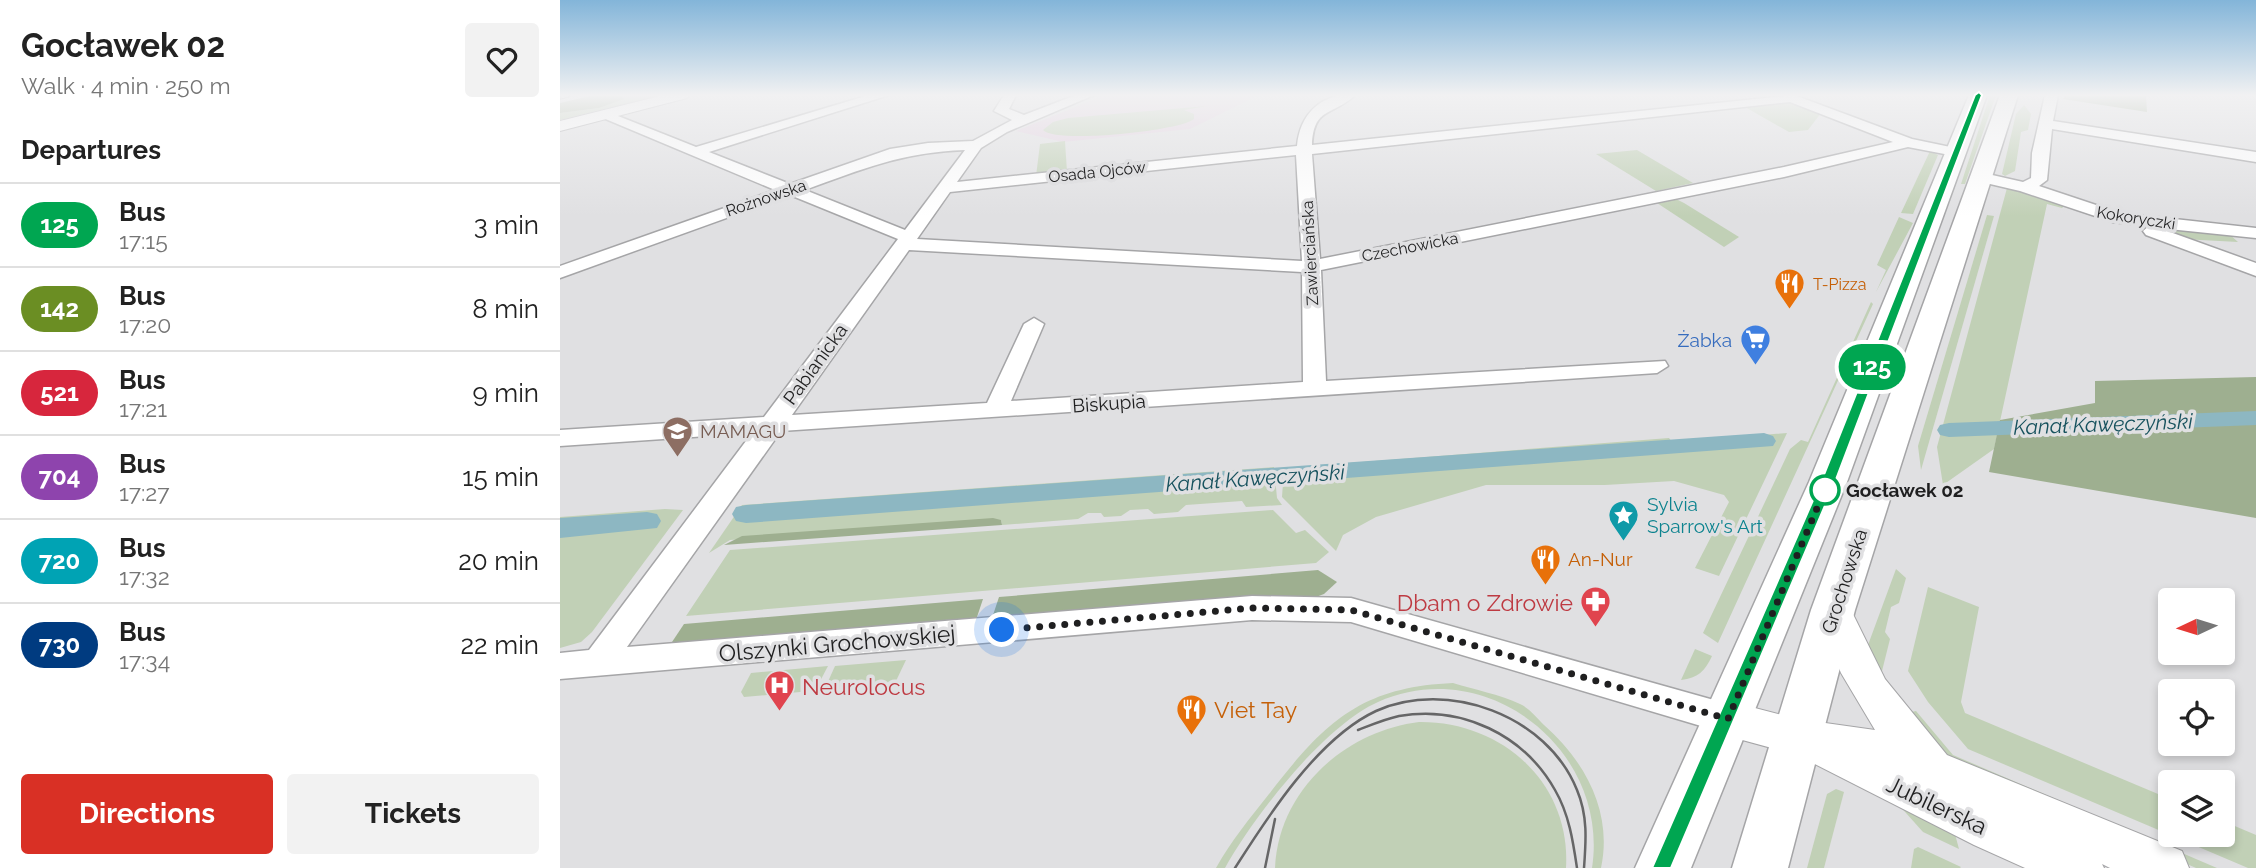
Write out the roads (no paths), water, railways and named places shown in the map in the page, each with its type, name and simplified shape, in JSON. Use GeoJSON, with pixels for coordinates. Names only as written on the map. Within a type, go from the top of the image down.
{"type":"FeatureCollection","features":[{"type":"Feature","properties":{"kind":"main road"},"geometry":{"type":"LineString","coordinates":[[1663,868],[1828,482],[1962,136]]}},
{"type":"Feature","properties":{"kind":"main road","name":"Grochowska"},"geometry":{"type":"LineString","coordinates":[[1760,868],[1833,610],[1995,136]]}},
{"type":"Feature","properties":{"kind":"street","name":"Czechowicka"},"geometry":{"type":"LineString","coordinates":[[653,136],[789,189],[906,241],[1275,267],[1311,266],[1784,172],[1908,143]]}},
{"type":"Feature","properties":{"kind":"street"},"geometry":{"type":"LineString","coordinates":[[694,152],[748,136]]}},
{"type":"Feature","properties":{"kind":"street","name":"Pabianicka"},"geometry":{"type":"LineString","coordinates":[[598,663],[976,145],[994,136]]}},
{"type":"Feature","properties":{"kind":"street","name":"Zawierciańska"},"geometry":{"type":"LineString","coordinates":[[1306,136],[1315,390]]}},
{"type":"Feature","properties":{"kind":"street","name":"Osada Ojców"},"geometry":{"type":"LineString","coordinates":[[946,188],[1434,136]]}},
{"type":"Feature","properties":{"kind":"street"},"geometry":{"type":"LineString","coordinates":[[1889,136],[1908,143],[1955,152]]}},
{"type":"Feature","properties":{"kind":"street"},"geometry":{"type":"LineString","coordinates":[[2025,187],[2039,180],[2044,136]]}},
{"type":"Feature","properties":{"kind":"street"},"geometry":{"type":"LineString","coordinates":[[2119,136],[2256,157]]}},
{"type":"Feature","properties":{"kind":"street","name":"Rożnowska"},"geometry":{"type":"LineString","coordinates":[[560,272],[899,151],[976,145]]}},
{"type":"Feature","properties":{"kind":"street","name":"Kokoryczki"},"geometry":{"type":"LineString","coordinates":[[1979,177],[2025,187],[2086,210],[2133,221],[2256,233]]}},
{"type":"Feature","properties":{"kind":"street"},"geometry":{"type":"LineString","coordinates":[[2133,221],[2159,234],[2256,270]]}},
{"type":"Feature","properties":{"kind":"street"},"geometry":{"type":"LineString","coordinates":[[995,410],[1034,324]]}},
{"type":"Feature","properties":{"kind":"street","name":"Biskupia"},"geometry":{"type":"LineString","coordinates":[[560,438],[1657,366]]}},
{"type":"Feature","properties":{"kind":"street","name":"Olszynki Grochowskiej"},"geometry":{"type":"LineString","coordinates":[[560,666],[1242,609],[1351,610],[1728,719]]}},
{"type":"Feature","properties":{"kind":"street","name":"Jubilerska"},"geometry":{"type":"LineString","coordinates":[[1833,610],[1866,687],[1905,739],[1941,773]]}},
{"type":"Feature","properties":{"kind":"street","name":"Jubilerska"},"geometry":{"type":"LineString","coordinates":[[1728,719],[1797,737],[1889,751],[2165,868]]}},
{"type":"Feature","properties":{"kind":"street","name":"Jubilerska"},"geometry":{"type":"LineString","coordinates":[[1797,737],[1871,775],[2080,868]]}},
{"type":"Feature","properties":{"kind":"waterway","name":"Kanał Kawęczyński"},"geometry":{"type":"LineString","coordinates":[[1949,430],[2256,418]]}},
{"type":"Feature","properties":{"kind":"waterway","name":"Kanał Kawęczyński"},"geometry":{"type":"LineString","coordinates":[[746,514],[1764,441]]}},
{"type":"Feature","properties":{"kind":"waterway","name":"Kanał Kawęczyński"},"geometry":{"type":"LineString","coordinates":[[560,528],[647,521]]}},
{"type":"Feature","properties":{"kind":"tram line"},"geometry":{"type":"LineString","coordinates":[[1235,868],[1296,780],[1334,740],[1376,711],[1404,702],[1433,699],[1463,702],[1492,710],[1519,724],[1543,742],[1563,764],[1577,790],[1583,809],[1584,868]]}},
{"type":"Feature","properties":{"kind":"tram line"},"geometry":{"type":"LineString","coordinates":[[1358,730],[1399,716],[1446,715],[1489,728],[1509,740],[1542,771],[1560,799],[1572,838],[1577,868]]}},
{"type":"Feature","properties":{"kind":"tram line"},"geometry":{"type":"LineString","coordinates":[[1265,868],[1275,819]]}},
{"type":"Feature","properties":{"kind":"place","name":"T-Pizza"},"geometry":{"type":"Point","coordinates":[1790,311]}},
{"type":"Feature","properties":{"kind":"place","name":"Żabka"},"geometry":{"type":"Point","coordinates":[1755,367]}},
{"type":"Feature","properties":{"kind":"place","name":"MAMAGU"},"geometry":{"type":"Point","coordinates":[677,458]}},
{"type":"Feature","properties":{"kind":"place","name":"Gocławek 02"},"geometry":{"type":"Point","coordinates":[1825,490]}},
{"type":"Feature","properties":{"kind":"place","name":"Sylvia Sparrow's Art"},"geometry":{"type":"Point","coordinates":[1624,542]}},
{"type":"Feature","properties":{"kind":"place","name":"An-Nur"},"geometry":{"type":"Point","coordinates":[1545,586]}},
{"type":"Feature","properties":{"kind":"place","name":"Dbam o Zdrowie"},"geometry":{"type":"Point","coordinates":[1596,629]}},
{"type":"Feature","properties":{"kind":"place","name":"Neurolocus"},"geometry":{"type":"Point","coordinates":[779,713]}},
{"type":"Feature","properties":{"kind":"place","name":"Viet Tay"},"geometry":{"type":"Point","coordinates":[1191,736]}}]}
